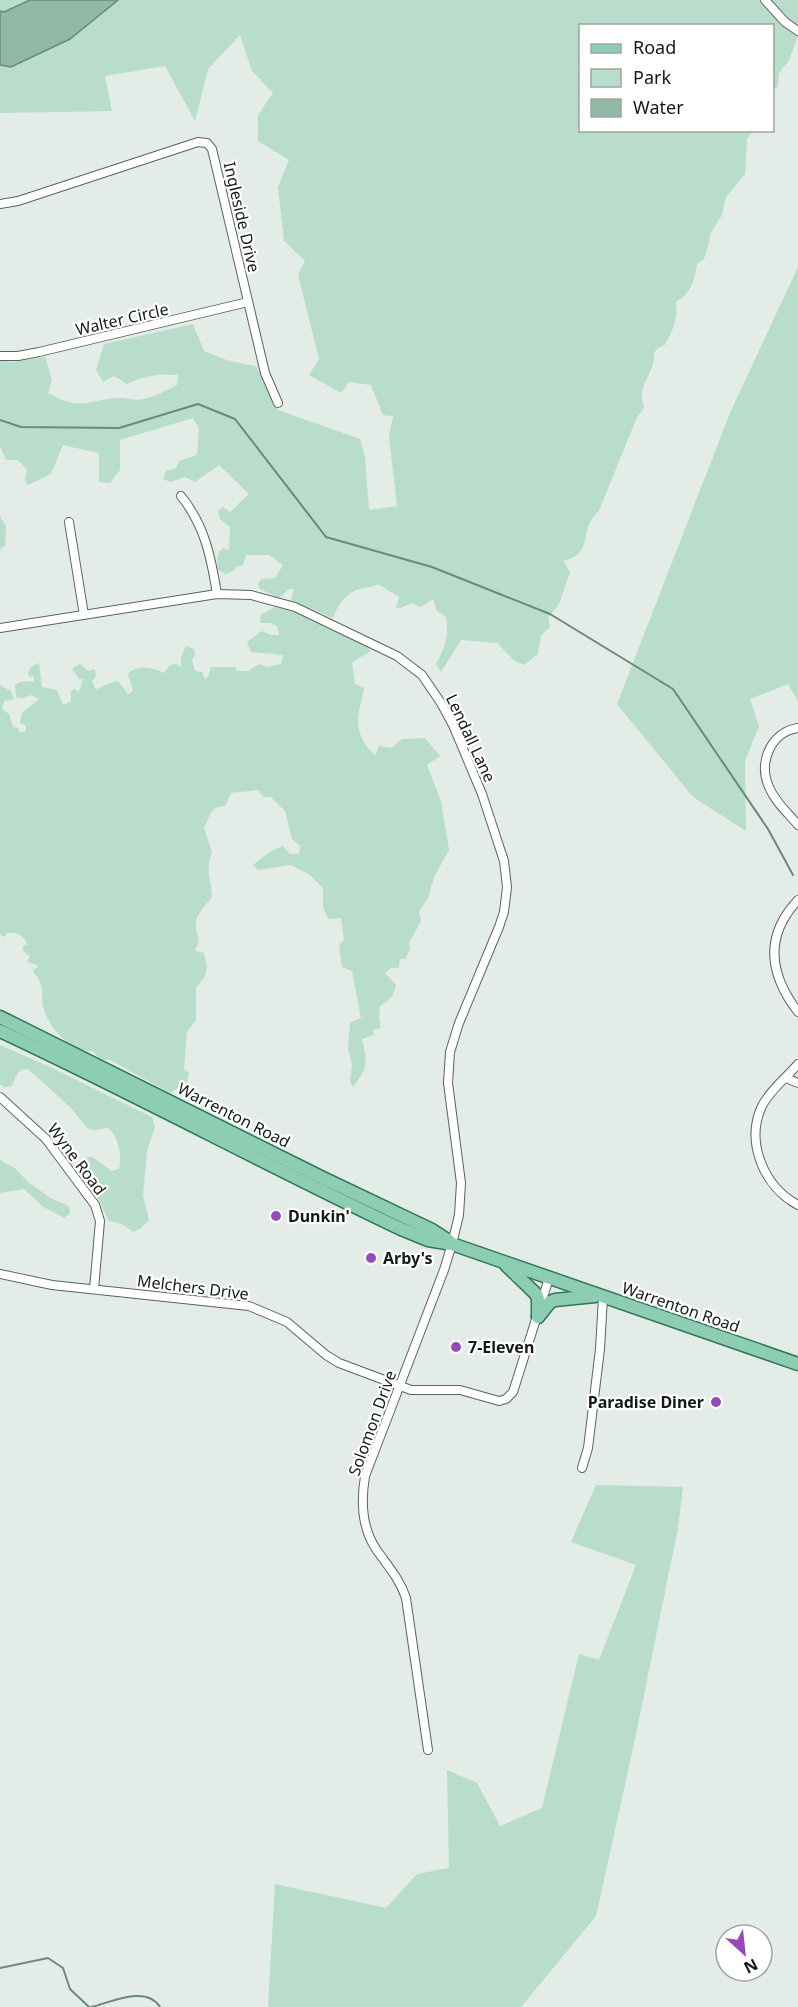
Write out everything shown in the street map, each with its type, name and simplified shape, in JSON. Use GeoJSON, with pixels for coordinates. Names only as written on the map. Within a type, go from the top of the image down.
{"type":"FeatureCollection","features":[{"type":"Feature","properties":{"kind":"main road","name":"Warrenton Road"},"geometry":{"type":"LineString","coordinates":[[0,1017],[432,1230],[452,1244]]}},
{"type":"Feature","properties":{"kind":"main road","name":"Warrenton Road"},"geometry":{"type":"LineString","coordinates":[[0,1031],[102,1078],[216,1138],[392,1225],[428,1240],[452,1244],[798,1364]]}},
{"type":"Feature","properties":{"kind":"main road"},"geometry":{"type":"LineString","coordinates":[[503,1262],[536,1294],[538,1317]]}},
{"type":"Feature","properties":{"kind":"main road"},"geometry":{"type":"LineString","coordinates":[[538,1317],[548,1304],[555,1300],[602,1296]]}},
{"type":"Feature","properties":{"kind":"street"},"geometry":{"type":"LineString","coordinates":[[765,0],[798,31]]}},
{"type":"Feature","properties":{"kind":"street","name":"Ingleside Drive"},"geometry":{"type":"LineString","coordinates":[[0,204],[18,201],[198,142],[207,143],[212,149],[265,373],[278,403]]}},
{"type":"Feature","properties":{"kind":"street","name":"Walter Circle"},"geometry":{"type":"LineString","coordinates":[[0,356],[18,357],[248,302]]}},
{"type":"Feature","properties":{"kind":"street"},"geometry":{"type":"LineString","coordinates":[[181,496],[198,521],[207,541],[217,594]]}},
{"type":"Feature","properties":{"kind":"street"},"geometry":{"type":"LineString","coordinates":[[69,522],[84,615]]}},
{"type":"Feature","properties":{"kind":"street","name":"Lendall Lane"},"geometry":{"type":"LineString","coordinates":[[0,628],[217,594],[258,596],[296,607],[343,628],[411,664],[431,686],[453,725],[482,794],[504,861],[507,887],[504,912],[499,927],[459,1023],[450,1052],[448,1083],[461,1183],[459,1215],[452,1244]]}},
{"type":"Feature","properties":{"kind":"street"},"geometry":{"type":"LineString","coordinates":[[798,728],[782,733],[772,743],[765,772],[766,781],[774,797],[798,825]]}},
{"type":"Feature","properties":{"kind":"street"},"geometry":{"type":"LineString","coordinates":[[798,900],[781,923],[776,936],[774,958],[780,982],[798,1012]]}},
{"type":"Feature","properties":{"kind":"street"},"geometry":{"type":"LineString","coordinates":[[798,1064],[762,1105],[755,1137],[760,1161],[770,1180],[798,1205]]}},
{"type":"Feature","properties":{"kind":"street"},"geometry":{"type":"LineString","coordinates":[[786,1078],[798,1083]]}},
{"type":"Feature","properties":{"kind":"street","name":"Wyne Road"},"geometry":{"type":"LineString","coordinates":[[0,1097],[46,1139],[95,1205],[100,1221],[94,1289]]}},
{"type":"Feature","properties":{"kind":"street","name":"Solomon Drive"},"geometry":{"type":"LineString","coordinates":[[428,1750],[404,1590],[367,1532],[363,1490],[365,1476],[452,1244]]}},
{"type":"Feature","properties":{"kind":"street","name":"Melchers Drive"},"geometry":{"type":"LineString","coordinates":[[0,1275],[27,1281],[249,1306],[287,1323],[319,1350],[339,1363],[417,1391],[460,1390],[494,1400],[506,1400],[513,1392],[538,1317]]}},
{"type":"Feature","properties":{"kind":"street"},"geometry":{"type":"LineString","coordinates":[[538,1317],[549,1278]]}},
{"type":"Feature","properties":{"kind":"street"},"geometry":{"type":"LineString","coordinates":[[582,1468],[588,1448],[600,1349],[602,1296]]}},
{"type":"Feature","properties":{"kind":"green space"},"geometry":{"type":"Polygon","coordinates":[[[0,0],[30,0],[4,12],[0,11],[0,0]]]}},
{"type":"Feature","properties":{"kind":"green space"},"geometry":{"type":"Polygon","coordinates":[[[118,0],[762,0],[798,36],[788,62],[779,73],[778,86],[774,89],[774,24],[579,24],[579,132],[752,132],[747,139],[745,174],[726,197],[722,215],[710,234],[704,259],[697,264],[688,291],[676,302],[676,319],[673,329],[665,345],[654,353],[654,360],[643,387],[644,408],[637,417],[599,511],[590,522],[584,545],[575,556],[563,561],[570,572],[559,604],[548,618],[550,627],[541,635],[538,654],[524,665],[515,661],[497,643],[461,640],[441,672],[436,664],[446,641],[447,624],[446,617],[436,610],[434,599],[420,607],[412,603],[400,608],[396,607],[399,597],[378,584],[350,593],[336,610],[333,618],[291,600],[294,589],[289,589],[279,598],[260,589],[258,584],[261,579],[275,578],[283,565],[269,555],[246,555],[243,565],[236,567],[235,570],[226,574],[218,570],[219,553],[223,548],[229,550],[230,527],[220,519],[218,511],[223,507],[230,512],[249,494],[219,465],[195,482],[185,477],[171,482],[163,479],[166,471],[176,468],[179,461],[197,455],[199,429],[193,418],[120,440],[120,470],[110,483],[99,482],[99,453],[63,445],[51,474],[28,485],[25,480],[27,470],[18,460],[6,460],[0,446],[0,360],[13,362],[45,357],[52,380],[48,393],[69,402],[84,403],[120,398],[143,399],[177,385],[178,375],[152,376],[127,384],[114,376],[103,382],[96,370],[104,344],[193,324],[204,351],[229,361],[256,366],[278,410],[360,439],[365,457],[369,510],[397,506],[389,436],[393,416],[383,415],[371,385],[349,382],[341,393],[309,375],[319,359],[298,275],[305,261],[284,241],[278,187],[289,160],[258,141],[258,115],[273,93],[252,71],[240,35],[208,69],[195,121],[165,66],[105,76],[112,111],[0,113],[0,65],[11,67],[70,39],[118,0]]]}},
{"type":"Feature","properties":{"kind":"green space"},"geometry":{"type":"Polygon","coordinates":[[[766,0],[798,0],[798,23],[795,25],[787,21],[766,0]]]}},
{"type":"Feature","properties":{"kind":"green space"},"geometry":{"type":"Polygon","coordinates":[[[798,267],[798,701],[788,684],[750,699],[759,726],[745,761],[746,831],[693,797],[617,704],[730,413],[798,267]]]}},
{"type":"Feature","properties":{"kind":"green space"},"geometry":{"type":"Polygon","coordinates":[[[0,516],[6,527],[5,546],[0,549],[0,516]]]}},
{"type":"Feature","properties":{"kind":"green space"},"geometry":{"type":"Polygon","coordinates":[[[275,607],[341,630],[371,651],[352,662],[355,684],[364,688],[358,724],[362,739],[375,756],[379,746],[391,748],[402,739],[425,738],[440,756],[427,765],[441,801],[449,850],[434,877],[428,898],[419,912],[421,921],[409,943],[410,950],[405,959],[400,959],[399,968],[391,968],[385,973],[396,985],[395,989],[391,998],[380,1006],[381,1028],[373,1030],[374,1035],[362,1039],[365,1064],[362,1074],[353,1087],[350,1081],[352,1065],[348,1048],[350,1023],[361,1018],[352,971],[342,967],[339,945],[344,940],[341,918],[328,919],[323,907],[323,888],[310,875],[291,865],[258,870],[253,865],[271,851],[283,846],[290,854],[299,854],[300,846],[292,839],[285,811],[271,797],[264,797],[258,790],[231,793],[225,806],[213,810],[204,828],[212,852],[209,869],[212,897],[197,919],[198,941],[195,951],[204,953],[207,965],[205,976],[196,988],[196,1020],[187,1032],[184,1069],[189,1073],[187,1082],[170,1093],[110,1060],[100,1059],[93,1051],[77,1048],[63,1038],[47,1018],[41,985],[33,970],[37,968],[37,965],[27,962],[30,957],[23,951],[23,946],[28,945],[17,934],[7,933],[4,937],[0,934],[0,682],[1,686],[11,691],[14,699],[4,701],[2,709],[9,714],[13,727],[18,728],[20,733],[26,731],[26,726],[20,723],[22,713],[39,699],[31,695],[16,697],[15,685],[26,681],[34,682],[34,676],[29,677],[28,672],[32,666],[39,663],[42,687],[57,690],[63,705],[71,702],[71,691],[75,689],[79,692],[83,679],[79,679],[72,669],[80,664],[88,671],[95,669],[96,676],[92,681],[96,690],[118,681],[128,694],[133,691],[128,674],[145,667],[164,673],[170,665],[176,664],[181,667],[181,657],[186,646],[194,649],[195,654],[192,660],[195,671],[202,672],[205,679],[211,667],[235,667],[237,671],[248,671],[259,664],[267,667],[281,664],[283,655],[251,652],[247,642],[261,631],[279,635],[277,626],[260,623],[261,615],[275,607]]]}},
{"type":"Feature","properties":{"kind":"green space"},"geometry":{"type":"Polygon","coordinates":[[[0,1045],[152,1117],[155,1127],[147,1151],[143,1196],[149,1220],[140,1229],[133,1232],[124,1225],[108,1220],[99,1200],[85,1180],[83,1166],[88,1157],[92,1157],[112,1171],[119,1169],[119,1147],[112,1131],[108,1128],[88,1129],[70,1107],[28,1069],[18,1073],[10,1087],[0,1084],[0,1045]]]}},
{"type":"Feature","properties":{"kind":"green space"},"geometry":{"type":"Polygon","coordinates":[[[0,1160],[16,1169],[28,1182],[52,1199],[69,1206],[70,1213],[64,1218],[42,1206],[24,1189],[0,1193],[0,1160]]]}},
{"type":"Feature","properties":{"kind":"green space"},"geometry":{"type":"Polygon","coordinates":[[[596,1485],[683,1487],[678,1528],[596,1916],[521,2007],[268,2007],[275,1884],[386,1908],[417,1874],[449,1868],[447,1770],[477,1783],[500,1826],[542,1808],[579,1654],[599,1660],[636,1565],[571,1542],[596,1485]]]}},
{"type":"Feature","properties":{"kind":"water"},"geometry":{"type":"Polygon","coordinates":[[[30,0],[118,0],[70,39],[11,67],[0,65],[0,11],[4,12],[30,0]]]}},
{"type":"Feature","properties":{"kind":"waterway"},"geometry":{"type":"LineString","coordinates":[[0,420],[21,427],[119,428],[198,404],[235,419],[326,537],[432,567],[550,614],[673,689],[768,829],[793,875]]}},
{"type":"Feature","properties":{"kind":"waterway"},"geometry":{"type":"LineString","coordinates":[[0,1968],[48,1958],[63,1968],[70,1989],[89,2007]]}},
{"type":"Feature","properties":{"kind":"waterway"},"geometry":{"type":"LineString","coordinates":[[91,2007],[138,1996],[154,2000],[160,2007]]}},
{"type":"Feature","properties":{"kind":"place","name":"Dunkin'"},"geometry":{"type":"Point","coordinates":[276,1216]}},
{"type":"Feature","properties":{"kind":"place","name":"Arby's"},"geometry":{"type":"Point","coordinates":[371,1258]}},
{"type":"Feature","properties":{"kind":"place","name":"7-Eleven"},"geometry":{"type":"Point","coordinates":[456,1347]}},
{"type":"Feature","properties":{"kind":"place","name":"Paradise Diner"},"geometry":{"type":"Point","coordinates":[716,1402]}}]}
